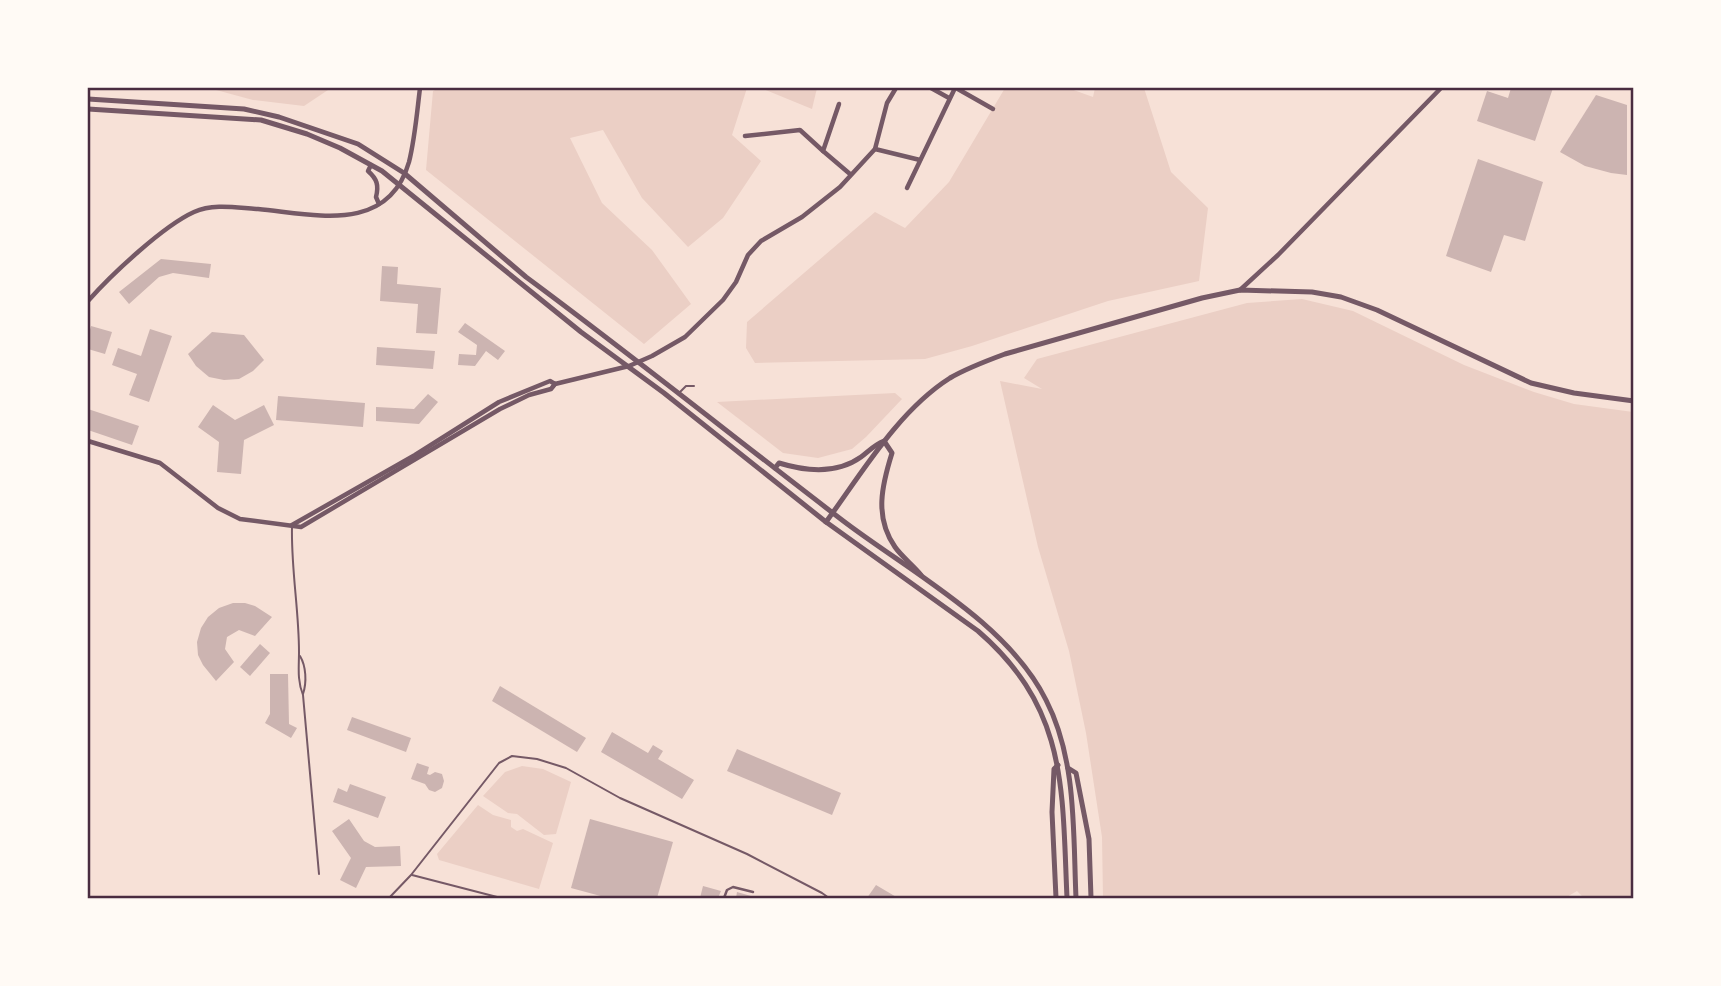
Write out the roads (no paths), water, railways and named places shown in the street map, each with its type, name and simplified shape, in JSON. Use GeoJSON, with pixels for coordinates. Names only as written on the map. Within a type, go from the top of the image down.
{"type":"FeatureCollection","features":[{"type":"Feature","properties":{"kind":"street"},"geometry":{"type":"LineString","coordinates":[[88,301],[106,281],[168,229],[195,212],[220,206],[329,217],[357,215],[379,204],[399,186],[409,160],[420,88]]}},
{"type":"Feature","properties":{"kind":"street"},"geometry":{"type":"LineString","coordinates":[[88,442],[160,463],[218,508],[240,520],[301,527],[311,523],[529,394],[551,389],[555,384],[629,366],[685,337],[723,300],[736,282],[748,255],[761,241],[802,217],[840,187],[875,149],[887,103],[896,88]]}},
{"type":"Feature","properties":{"kind":"street"},"geometry":{"type":"LineString","coordinates":[[931,88],[949,98]]}},
{"type":"Feature","properties":{"kind":"street"},"geometry":{"type":"LineString","coordinates":[[907,188],[956,88],[993,108]]}},
{"type":"Feature","properties":{"kind":"street"},"geometry":{"type":"LineString","coordinates":[[1240,290],[1278,255],[1441,88]]}},
{"type":"Feature","properties":{"kind":"street"},"geometry":{"type":"LineString","coordinates":[[88,99],[244,108],[358,144],[404,173],[526,277],[833,513],[1000,637],[1030,671],[1057,726],[1067,768],[1076,898]]}},
{"type":"Feature","properties":{"kind":"street"},"geometry":{"type":"LineString","coordinates":[[823,150],[839,104]]}},
{"type":"Feature","properties":{"kind":"street"},"geometry":{"type":"LineString","coordinates":[[88,108],[261,120],[307,134],[382,171],[581,332],[629,366],[826,522],[978,631],[996,647],[1024,680],[1039,705],[1050,732],[1058,765],[1067,898]]}},
{"type":"Feature","properties":{"kind":"street"},"geometry":{"type":"LineString","coordinates":[[745,136],[800,130],[850,174]]}},
{"type":"Feature","properties":{"kind":"street"},"geometry":{"type":"LineString","coordinates":[[875,149],[920,160]]}},
{"type":"Feature","properties":{"kind":"street"},"geometry":{"type":"LineString","coordinates":[[371,165],[368,171],[375,177],[379,187],[376,197],[379,204]]}},
{"type":"Feature","properties":{"kind":"street"},"geometry":{"type":"LineString","coordinates":[[826,522],[884,441],[949,379],[980,363],[1036,345],[1240,290],[1312,292],[1341,298],[1377,310],[1531,383],[1574,393],[1633,401]]}},
{"type":"Feature","properties":{"kind":"street"},"geometry":{"type":"LineString","coordinates":[[775,468],[779,463],[814,471],[842,466],[860,458],[873,446],[884,441]]}},
{"type":"Feature","properties":{"kind":"street"},"geometry":{"type":"LineString","coordinates":[[884,441],[892,453],[880,508],[884,522],[896,548],[928,582]]}},
{"type":"Feature","properties":{"kind":"street"},"geometry":{"type":"LineString","coordinates":[[1056,898],[1052,813],[1054,769],[1058,765]]}},
{"type":"Feature","properties":{"kind":"street"},"geometry":{"type":"LineString","coordinates":[[1067,768],[1076,773],[1085,814],[1089,839],[1091,898]]}},
{"type":"Feature","properties":{"kind":"street"},"geometry":{"type":"LineString","coordinates":[[724,898],[727,890],[733,887],[753,892]]}},
{"type":"Feature","properties":{"kind":"lane"},"geometry":{"type":"LineString","coordinates":[[679,393],[687,386],[694,386]]}},
{"type":"Feature","properties":{"kind":"lane"},"geometry":{"type":"LineString","coordinates":[[292,525],[298,671],[303,695],[319,874]]}},
{"type":"Feature","properties":{"kind":"lane"},"geometry":{"type":"LineString","coordinates":[[299,653],[304,663],[306,686],[303,695]]}},
{"type":"Feature","properties":{"kind":"lane"},"geometry":{"type":"LineString","coordinates":[[389,898],[411,875],[478,788],[499,764],[512,755],[566,768],[620,798],[747,854],[829,898]]}},
{"type":"Feature","properties":{"kind":"lane"},"geometry":{"type":"LineString","coordinates":[[411,875],[501,898]]}}]}
